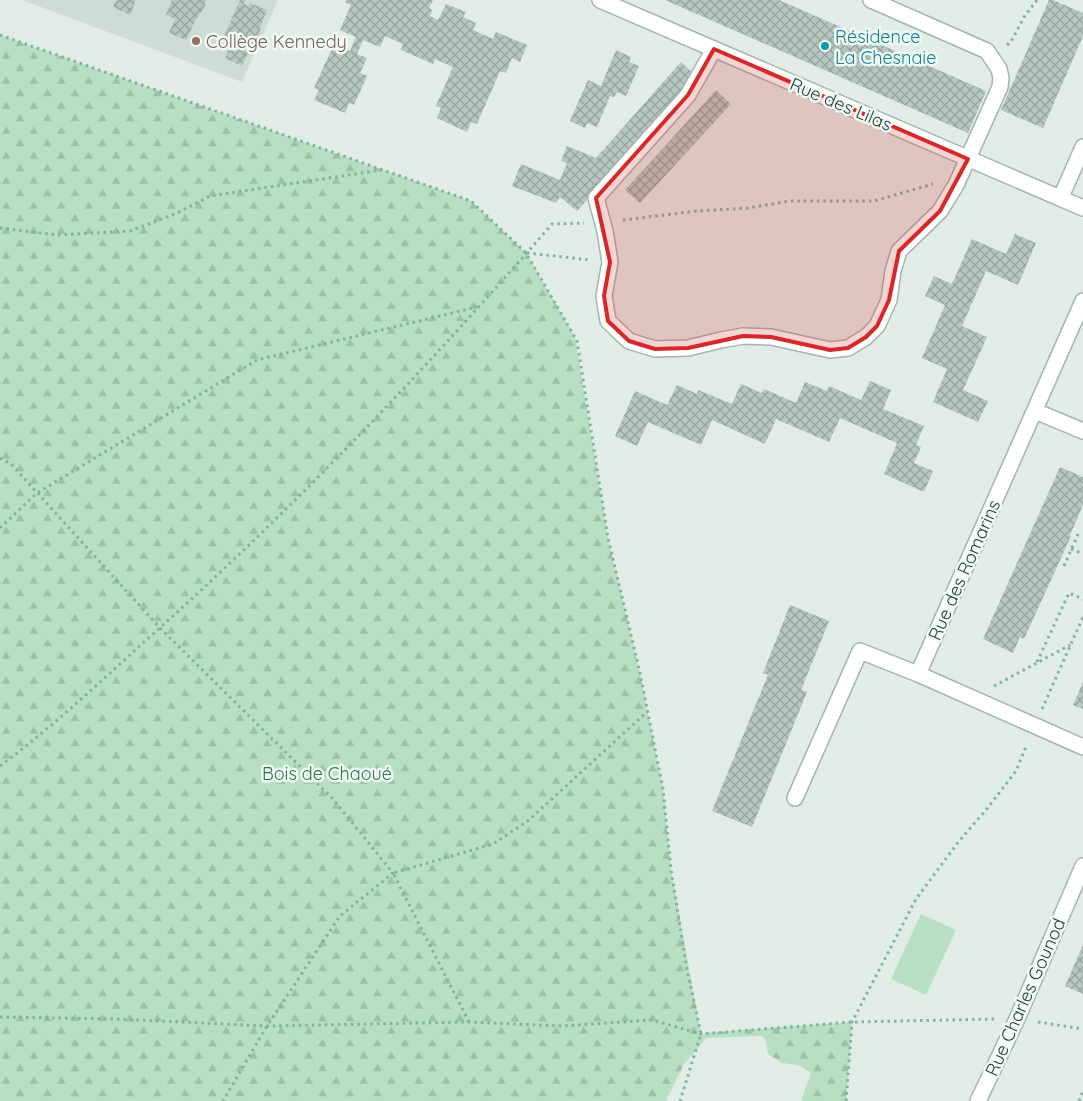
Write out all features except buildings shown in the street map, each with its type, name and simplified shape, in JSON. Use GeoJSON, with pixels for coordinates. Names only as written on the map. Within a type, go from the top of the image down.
{"type":"FeatureCollection","features":[{"type":"Feature","properties":{"kind":"street","name":"Rue des Lilas"},"geometry":{"type":"LineString","coordinates":[[600,0],[1083,208]]}},
{"type":"Feature","properties":{"kind":"street"},"geometry":{"type":"LineString","coordinates":[[714,49],[688,95],[596,198],[610,262],[604,296],[608,321],[629,341],[655,349],[688,348],[721,340],[753,337],[771,337],[830,350],[848,348],[866,337],[877,326],[889,300],[893,271],[899,251],[940,211],[956,185],[1000,86],[1001,78],[999,69],[987,51],[871,0]]}},
{"type":"Feature","properties":{"kind":"street"},"geometry":{"type":"LineString","coordinates":[[1061,197],[1083,147]]}},
{"type":"Feature","properties":{"kind":"street","name":"Rue des Romarins"},"geometry":{"type":"LineString","coordinates":[[918,674],[1083,301]]}},
{"type":"Feature","properties":{"kind":"street"},"geometry":{"type":"LineString","coordinates":[[1035,411],[1083,432]]}},
{"type":"Feature","properties":{"kind":"street"},"geometry":{"type":"LineString","coordinates":[[795,798],[860,651],[918,674],[1083,747]]}},
{"type":"Feature","properties":{"kind":"street","name":"Rue Charles Gounod"},"geometry":{"type":"LineString","coordinates":[[978,1101],[1017,1019],[1083,866]]}},
{"type":"Feature","properties":{"kind":"path"},"geometry":{"type":"LineString","coordinates":[[992,57],[1011,42],[1024,17],[1037,0]]}},
{"type":"Feature","properties":{"kind":"path"},"geometry":{"type":"LineString","coordinates":[[0,35],[471,201],[526,253],[577,341],[608,538],[640,673],[663,789],[671,870],[686,961],[702,1034],[680,1101]]}},
{"type":"Feature","properties":{"kind":"path"},"geometry":{"type":"LineString","coordinates":[[0,228],[58,235],[130,231],[175,214],[210,196],[382,169]]}},
{"type":"Feature","properties":{"kind":"path"},"geometry":{"type":"LineString","coordinates":[[0,766],[38,738],[195,597],[344,452],[552,224],[602,222],[697,210],[748,208],[790,201],[874,201],[934,184],[956,185]]}},
{"type":"Feature","properties":{"kind":"path"},"geometry":{"type":"LineString","coordinates":[[526,253],[610,262]]}},
{"type":"Feature","properties":{"kind":"path"},"geometry":{"type":"LineString","coordinates":[[0,528],[37,493],[257,360],[477,307]]}},
{"type":"Feature","properties":{"kind":"path"},"geometry":{"type":"LineString","coordinates":[[0,458],[11,464],[160,628],[332,798],[393,873],[469,1022]]}},
{"type":"Feature","properties":{"kind":"path"},"geometry":{"type":"LineString","coordinates":[[1064,566],[1078,532]]}},
{"type":"Feature","properties":{"kind":"path"},"geometry":{"type":"LineString","coordinates":[[1071,549],[1083,554]]}},
{"type":"Feature","properties":{"kind":"path"},"geometry":{"type":"LineString","coordinates":[[1037,663],[1069,593],[1083,599]]}},
{"type":"Feature","properties":{"kind":"path"},"geometry":{"type":"LineString","coordinates":[[846,1101],[852,1022],[916,899],[959,841],[1016,771],[1083,617]]}},
{"type":"Feature","properties":{"kind":"path"},"geometry":{"type":"LineString","coordinates":[[971,698],[1070,645]]}},
{"type":"Feature","properties":{"kind":"path"},"geometry":{"type":"LineString","coordinates":[[223,1101],[267,1026],[340,916],[393,873],[493,844],[529,820],[648,710]]}},
{"type":"Feature","properties":{"kind":"path"},"geometry":{"type":"LineString","coordinates":[[0,1017],[267,1026],[469,1022],[562,1026],[652,1020],[702,1034],[852,1022],[1017,1019],[1083,1029]]}},
{"type":"Feature","properties":{"kind":"path"},"geometry":{"type":"LineString","coordinates":[[1079,1101],[1083,1091]]}},
{"type":"Feature","properties":{"kind":"highlighted area"},"geometry":{"type":"Polygon","coordinates":[[[714,49],[968,159],[940,211],[899,251],[889,300],[877,326],[866,337],[848,348],[830,350],[771,337],[743,336],[688,348],[655,349],[629,341],[608,321],[604,296],[610,262],[596,198],[688,95],[714,49]]]}},
{"type":"Feature","properties":{"kind":"shaded area","name":"Collège Kennedy"},"geometry":{"type":"Polygon","coordinates":[[[22,0],[278,0],[242,82],[22,0]]]}},
{"type":"Feature","properties":{"kind":"green space","name":"Bois de Chaoué"},"geometry":{"type":"Polygon","coordinates":[[[0,35],[471,201],[526,253],[575,337],[608,538],[640,673],[663,789],[671,870],[701,1033],[852,1022],[846,1101],[801,1101],[811,1073],[798,1065],[782,1063],[768,1054],[766,1041],[762,1036],[706,1038],[684,1064],[666,1101],[0,1101],[0,35]]]}},
{"type":"Feature","properties":{"kind":"green space"},"geometry":{"type":"Polygon","coordinates":[[[921,914],[956,930],[926,995],[891,979],[921,914]]]}},
{"type":"Feature","properties":{"kind":"place","name":"Collège Kennedy"},"geometry":{"type":"Point","coordinates":[196,41]}},
{"type":"Feature","properties":{"kind":"place","name":"Résidence La Chesnaie"},"geometry":{"type":"Point","coordinates":[825,46]}}]}
